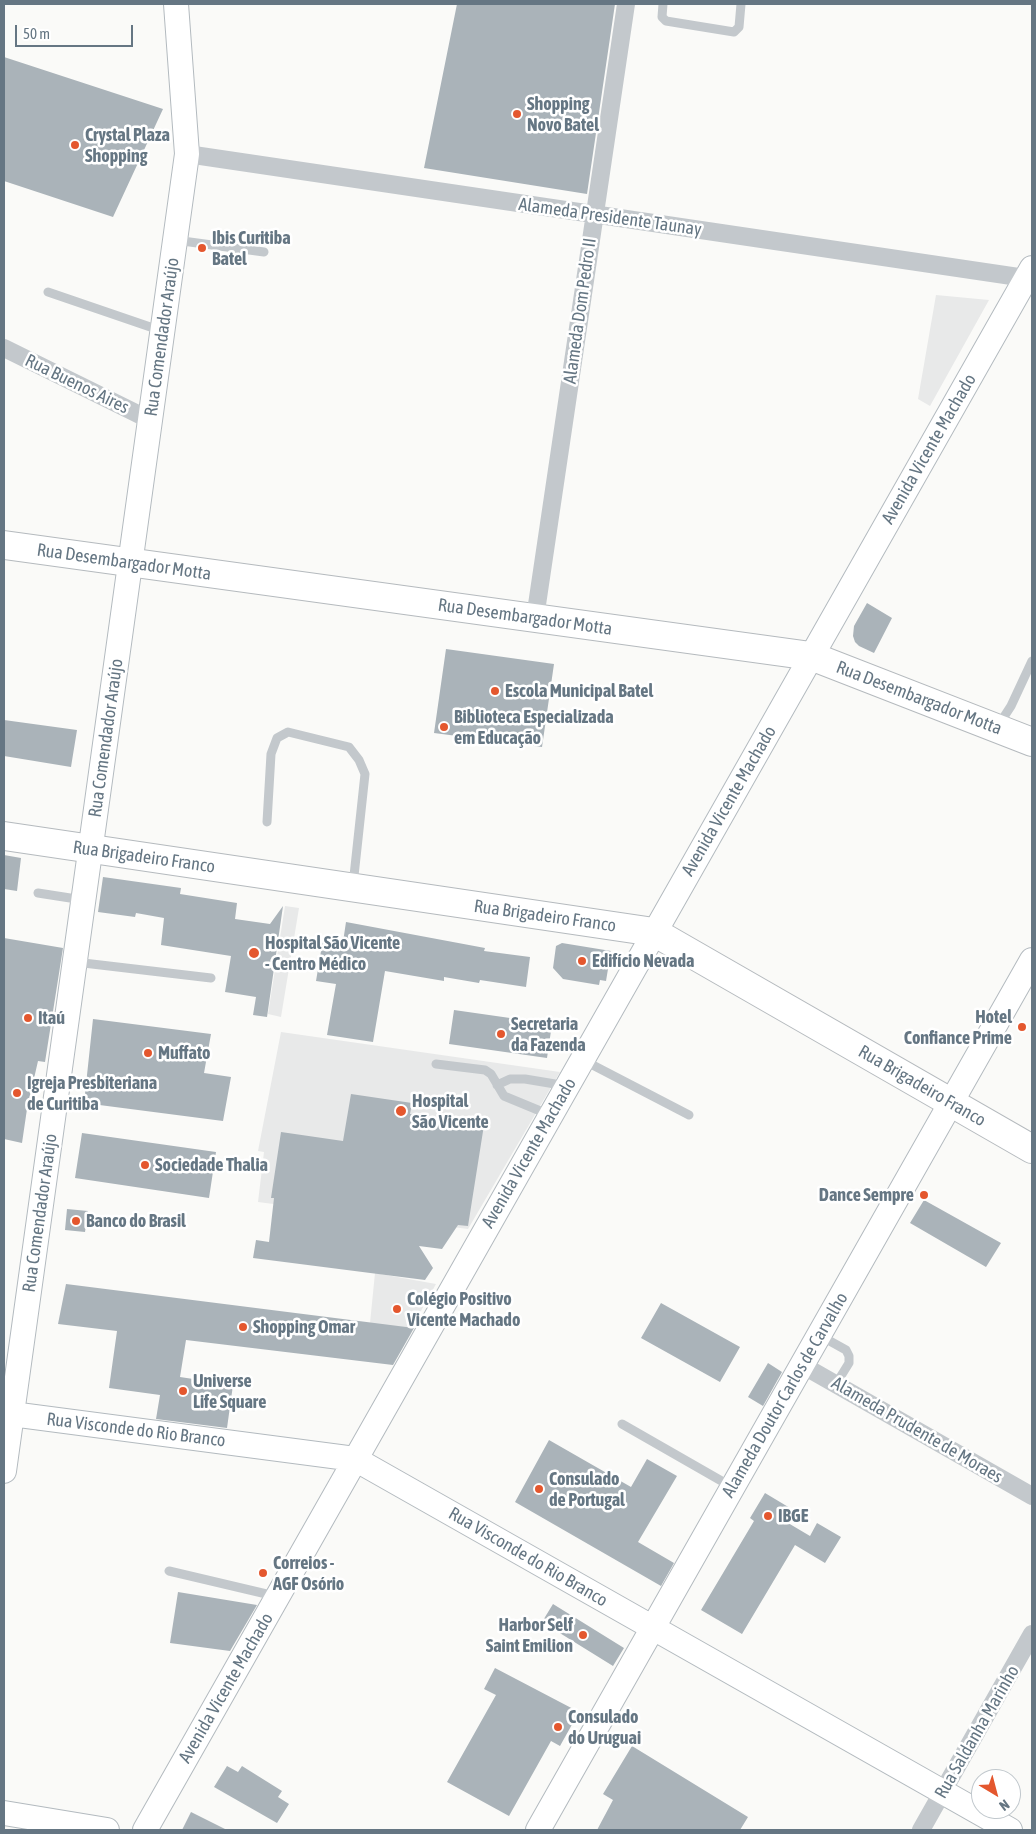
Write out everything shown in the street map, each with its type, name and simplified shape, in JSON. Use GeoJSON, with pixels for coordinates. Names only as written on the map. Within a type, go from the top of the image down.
{"type":"FeatureCollection","features":[{"type":"Feature","properties":{"kind":"main road","name":"Rua Desembargador Motta"},"geometry":{"type":"LineString","coordinates":[[4,545],[811,656],[1032,742]]}},
{"type":"Feature","properties":{"kind":"main road","name":"Rua Brigadeiro Franco"},"geometry":{"type":"LineString","coordinates":[[4,836],[654,932],[1032,1149]]}},
{"type":"Feature","properties":{"kind":"street","name":"Rua Comendador Araújo"},"geometry":{"type":"LineString","coordinates":[[4,1471],[8,1413],[75,962],[187,154],[176,4]]}},
{"type":"Feature","properties":{"kind":"street","name":"Alameda Dom Pedro II"},"geometry":{"type":"LineString","coordinates":[[535,618],[626,4]]}},
{"type":"Feature","properties":{"kind":"street","name":"Alameda Presidente Taunay"},"geometry":{"type":"LineString","coordinates":[[187,154],[1030,275]]}},
{"type":"Feature","properties":{"kind":"street","name":"Avenida Vicente Machado"},"geometry":{"type":"LineString","coordinates":[[145,1830],[811,656],[1030,275]]}},
{"type":"Feature","properties":{"kind":"street","name":"Rua Buenos Aires"},"geometry":{"type":"LineString","coordinates":[[4,348],[150,420]]}},
{"type":"Feature","properties":{"kind":"street","name":"Alameda Doutor Carlos de Carvalho"},"geometry":{"type":"LineString","coordinates":[[538,1830],[1032,960]]}},
{"type":"Feature","properties":{"kind":"street","name":"Alameda Prudente de Moraes"},"geometry":{"type":"LineString","coordinates":[[802,1365],[1032,1496]]}},
{"type":"Feature","properties":{"kind":"street","name":"Rua Visconde do Rio Branco"},"geometry":{"type":"LineString","coordinates":[[8,1413],[355,1459],[1010,1830]]}},
{"type":"Feature","properties":{"kind":"street","name":"Rua Saldanha Marinho"},"geometry":{"type":"LineString","coordinates":[[921,1830],[1032,1634]]}},
{"type":"Feature","properties":{"kind":"street"},"geometry":{"type":"LineString","coordinates":[[4,1813],[107,1830]]}},
{"type":"Feature","properties":{"kind":"lane"},"geometry":{"type":"LineString","coordinates":[[663,4],[662,17],[666,21],[734,32],[739,27],[741,4]]}},
{"type":"Feature","properties":{"kind":"lane"},"geometry":{"type":"LineString","coordinates":[[175,240],[264,252]]}},
{"type":"Feature","properties":{"kind":"lane"},"geometry":{"type":"LineString","coordinates":[[48,292],[163,331]]}},
{"type":"Feature","properties":{"kind":"lane"},"geometry":{"type":"LineString","coordinates":[[997,728],[1011,706],[1032,661]]}},
{"type":"Feature","properties":{"kind":"lane"},"geometry":{"type":"LineString","coordinates":[[267,822],[271,754],[277,738],[288,732],[349,746],[360,760],[365,774],[352,888]]}},
{"type":"Feature","properties":{"kind":"lane"},"geometry":{"type":"LineString","coordinates":[[38,893],[83,900]]}},
{"type":"Feature","properties":{"kind":"lane"},"geometry":{"type":"LineString","coordinates":[[75,962],[211,978]]}},
{"type":"Feature","properties":{"kind":"lane"},"geometry":{"type":"LineString","coordinates":[[582,1060],[688,1115]]}},
{"type":"Feature","properties":{"kind":"lane"},"geometry":{"type":"LineString","coordinates":[[436,1064],[485,1070],[491,1074],[504,1096],[551,1115]]}},
{"type":"Feature","properties":{"kind":"lane"},"geometry":{"type":"LineString","coordinates":[[497,1085],[510,1079],[525,1079],[568,1086]]}},
{"type":"Feature","properties":{"kind":"lane"},"geometry":{"type":"LineString","coordinates":[[819,1335],[846,1350],[849,1356],[849,1363],[836,1384]]}},
{"type":"Feature","properties":{"kind":"lane"},"geometry":{"type":"LineString","coordinates":[[622,1424],[733,1487]]}},
{"type":"Feature","properties":{"kind":"lane"},"geometry":{"type":"LineString","coordinates":[[169,1571],[278,1596]]}},
{"type":"Feature","properties":{"kind":"shaded area"},"geometry":{"type":"Polygon","coordinates":[[[936,295],[989,300],[930,406],[918,399],[936,295]]]}},
{"type":"Feature","properties":{"kind":"shaded area"},"geometry":{"type":"Polygon","coordinates":[[[285,906],[299,908],[281,1017],[268,1014],[285,906]]]}},
{"type":"Feature","properties":{"kind":"shaded area","name":"Hospital São Vicente"},"geometry":{"type":"Polygon","coordinates":[[[281,1032],[560,1072],[468,1229],[258,1202],[264,1152],[258,1151],[281,1032]]]}},
{"type":"Feature","properties":{"kind":"shaded area","name":"Colégio Positivo Vicente Machado"},"geometry":{"type":"Polygon","coordinates":[[[375,1273],[436,1284],[407,1336],[369,1333],[375,1273]]]}},
{"type":"Feature","properties":{"kind":"building","name":"Shopping Novo Batel"},"geometry":{"type":"Polygon","coordinates":[[[457,4],[615,4],[587,194],[424,168],[457,4]]]}},
{"type":"Feature","properties":{"kind":"building","name":"Crystal Plaza Shopping"},"geometry":{"type":"Polygon","coordinates":[[[4,57],[163,109],[113,217],[4,181],[4,57]]]}},
{"type":"Feature","properties":{"kind":"building"},"geometry":{"type":"Polygon","coordinates":[[[867,603],[892,618],[874,653],[859,646],[853,636],[854,626],[867,603]]]}},
{"type":"Feature","properties":{"kind":"building","name":"Escola Municipal Batel"},"geometry":{"type":"Polygon","coordinates":[[[446,649],[554,664],[542,747],[434,733],[446,649]]]}},
{"type":"Feature","properties":{"kind":"building"},"geometry":{"type":"Polygon","coordinates":[[[4,720],[77,730],[71,767],[4,756],[4,720]]]}},
{"type":"Feature","properties":{"kind":"building"},"geometry":{"type":"Polygon","coordinates":[[[4,855],[21,858],[17,891],[4,889],[4,855]]]}},
{"type":"Feature","properties":{"kind":"building"},"geometry":{"type":"Polygon","coordinates":[[[103,877],[181,888],[180,894],[237,903],[235,919],[270,924],[283,906],[267,1017],[253,1015],[256,997],[225,992],[231,956],[161,945],[164,918],[136,913],[135,917],[98,912],[103,877]]]}},
{"type":"Feature","properties":{"kind":"building"},"geometry":{"type":"Polygon","coordinates":[[[346,922],[485,948],[484,951],[530,957],[526,987],[480,980],[479,983],[444,977],[444,981],[385,971],[373,1042],[327,1035],[336,984],[316,981],[323,939],[343,942],[346,922]]]}},
{"type":"Feature","properties":{"kind":"building"},"geometry":{"type":"Polygon","coordinates":[[[4,938],[63,948],[45,1062],[38,1061],[27,1109],[22,1143],[4,1139],[4,938]]]}},
{"type":"Feature","properties":{"kind":"building","name":"Edifício Nevada"},"geometry":{"type":"Polygon","coordinates":[[[562,943],[611,951],[606,981],[600,980],[599,985],[563,979],[553,968],[556,946],[562,943]]]}},
{"type":"Feature","properties":{"kind":"building","name":"Secretaria da Fazenda"},"geometry":{"type":"Polygon","coordinates":[[[454,1010],[552,1024],[547,1058],[449,1044],[454,1010]]]}},
{"type":"Feature","properties":{"kind":"building","name":"Muffato"},"geometry":{"type":"Polygon","coordinates":[[[93,1019],[211,1034],[204,1073],[231,1077],[223,1121],[84,1103],[93,1019]]]}},
{"type":"Feature","properties":{"kind":"building","name":"Hospital São Vicente"},"geometry":{"type":"Polygon","coordinates":[[[351,1094],[412,1103],[410,1114],[484,1125],[468,1226],[458,1225],[442,1249],[419,1246],[433,1268],[425,1280],[253,1258],[256,1240],[269,1242],[274,1198],[271,1198],[281,1132],[343,1141],[351,1094]]]}},
{"type":"Feature","properties":{"kind":"building","name":"Sociedade Thalia"},"geometry":{"type":"Polygon","coordinates":[[[82,1133],[216,1152],[209,1198],[75,1178],[82,1133]]]}},
{"type":"Feature","properties":{"kind":"building"},"geometry":{"type":"Polygon","coordinates":[[[924,1200],[1001,1243],[986,1267],[910,1223],[924,1200]]]}},
{"type":"Feature","properties":{"kind":"building","name":"Banco do Brasil"},"geometry":{"type":"Polygon","coordinates":[[[67,1209],[88,1211],[85,1232],[65,1230],[67,1209]]]}},
{"type":"Feature","properties":{"kind":"building","name":"Shopping Omar"},"geometry":{"type":"Polygon","coordinates":[[[66,1284],[414,1328],[393,1365],[186,1340],[180,1377],[233,1385],[227,1428],[156,1419],[160,1395],[109,1388],[117,1331],[58,1324],[66,1284]]]}},
{"type":"Feature","properties":{"kind":"building"},"geometry":{"type":"Polygon","coordinates":[[[661,1303],[740,1347],[720,1382],[641,1338],[661,1303]]]}},
{"type":"Feature","properties":{"kind":"building"},"geometry":{"type":"Polygon","coordinates":[[[768,1363],[782,1372],[763,1406],[748,1397],[768,1363]]]}},
{"type":"Feature","properties":{"kind":"building"},"geometry":{"type":"Polygon","coordinates":[[[549,1440],[631,1487],[647,1459],[677,1476],[638,1542],[674,1563],[661,1586],[515,1502],[549,1440]]]}},
{"type":"Feature","properties":{"kind":"building"},"geometry":{"type":"Polygon","coordinates":[[[765,1493],[790,1508],[783,1520],[810,1536],[817,1523],[841,1537],[825,1563],[795,1545],[742,1634],[701,1610],[754,1521],[750,1518],[765,1493]]]}},
{"type":"Feature","properties":{"kind":"building"},"geometry":{"type":"Polygon","coordinates":[[[178,1592],[257,1605],[230,1651],[170,1643],[178,1592]]]}},
{"type":"Feature","properties":{"kind":"building","name":"Harbor Self Saint Emilion"},"geometry":{"type":"Polygon","coordinates":[[[553,1604],[624,1648],[613,1666],[542,1622],[553,1604]]]}},
{"type":"Feature","properties":{"kind":"building"},"geometry":{"type":"Polygon","coordinates":[[[495,1668],[579,1712],[560,1746],[551,1741],[509,1816],[447,1782],[496,1695],[484,1689],[495,1668]]]}},
{"type":"Feature","properties":{"kind":"building"},"geometry":{"type":"Polygon","coordinates":[[[632,1746],[748,1817],[740,1830],[597,1830],[613,1800],[603,1794],[632,1746]]]}},
{"type":"Feature","properties":{"kind":"building"},"geometry":{"type":"Polygon","coordinates":[[[227,1766],[238,1772],[242,1766],[282,1791],[278,1797],[289,1804],[277,1823],[214,1787],[227,1766]]]}},
{"type":"Feature","properties":{"kind":"building"},"geometry":{"type":"Polygon","coordinates":[[[191,1812],[227,1830],[182,1830],[191,1812]]]}},
{"type":"Feature","properties":{"kind":"place","name":"Shopping Novo Batel"},"geometry":{"type":"Point","coordinates":[517,114]}},
{"type":"Feature","properties":{"kind":"place","name":"Crystal Plaza Shopping"},"geometry":{"type":"Point","coordinates":[75,145]}},
{"type":"Feature","properties":{"kind":"place","name":"Ibis Curitiba Batel"},"geometry":{"type":"Point","coordinates":[202,248]}},
{"type":"Feature","properties":{"kind":"place","name":"Escola Municipal Batel"},"geometry":{"type":"Point","coordinates":[495,691]}},
{"type":"Feature","properties":{"kind":"place","name":"Biblioteca Especializada em Educação"},"geometry":{"type":"Point","coordinates":[444,727]}},
{"type":"Feature","properties":{"kind":"place","name":"Hospital São Vicente - Centro Médico"},"geometry":{"type":"Point","coordinates":[254,953]}},
{"type":"Feature","properties":{"kind":"place","name":"Edifício Nevada"},"geometry":{"type":"Point","coordinates":[582,961]}},
{"type":"Feature","properties":{"kind":"place","name":"Itaú"},"geometry":{"type":"Point","coordinates":[28,1018]}},
{"type":"Feature","properties":{"kind":"place","name":"Hotel Confiance Prime"},"geometry":{"type":"Point","coordinates":[1022,1027]}},
{"type":"Feature","properties":{"kind":"place","name":"Secretaria da Fazenda"},"geometry":{"type":"Point","coordinates":[501,1034]}},
{"type":"Feature","properties":{"kind":"place","name":"Muffato"},"geometry":{"type":"Point","coordinates":[148,1053]}},
{"type":"Feature","properties":{"kind":"place","name":"Igreja Presbiteriana de Curitiba"},"geometry":{"type":"Point","coordinates":[17,1093]}},
{"type":"Feature","properties":{"kind":"place","name":"Hospital São Vicente"},"geometry":{"type":"Point","coordinates":[401,1111]}},
{"type":"Feature","properties":{"kind":"place","name":"Sociedade Thalia"},"geometry":{"type":"Point","coordinates":[145,1165]}},
{"type":"Feature","properties":{"kind":"place","name":"Dance Sempre"},"geometry":{"type":"Point","coordinates":[924,1195]}},
{"type":"Feature","properties":{"kind":"place","name":"Banco do Brasil"},"geometry":{"type":"Point","coordinates":[76,1221]}},
{"type":"Feature","properties":{"kind":"place","name":"Colégio Positivo Vicente Machado"},"geometry":{"type":"Point","coordinates":[397,1309]}},
{"type":"Feature","properties":{"kind":"place","name":"Shopping Omar"},"geometry":{"type":"Point","coordinates":[243,1327]}},
{"type":"Feature","properties":{"kind":"place","name":"Universe Life Square"},"geometry":{"type":"Point","coordinates":[183,1391]}},
{"type":"Feature","properties":{"kind":"place","name":"Consulado de Portugal"},"geometry":{"type":"Point","coordinates":[539,1489]}},
{"type":"Feature","properties":{"kind":"place","name":"IBGE"},"geometry":{"type":"Point","coordinates":[768,1516]}},
{"type":"Feature","properties":{"kind":"place","name":"Correios - AGF Osório"},"geometry":{"type":"Point","coordinates":[263,1573]}},
{"type":"Feature","properties":{"kind":"place","name":"Harbor Self Saint Emilion"},"geometry":{"type":"Point","coordinates":[583,1635]}},
{"type":"Feature","properties":{"kind":"place","name":"Consulado do Uruguai"},"geometry":{"type":"Point","coordinates":[558,1727]}}]}
